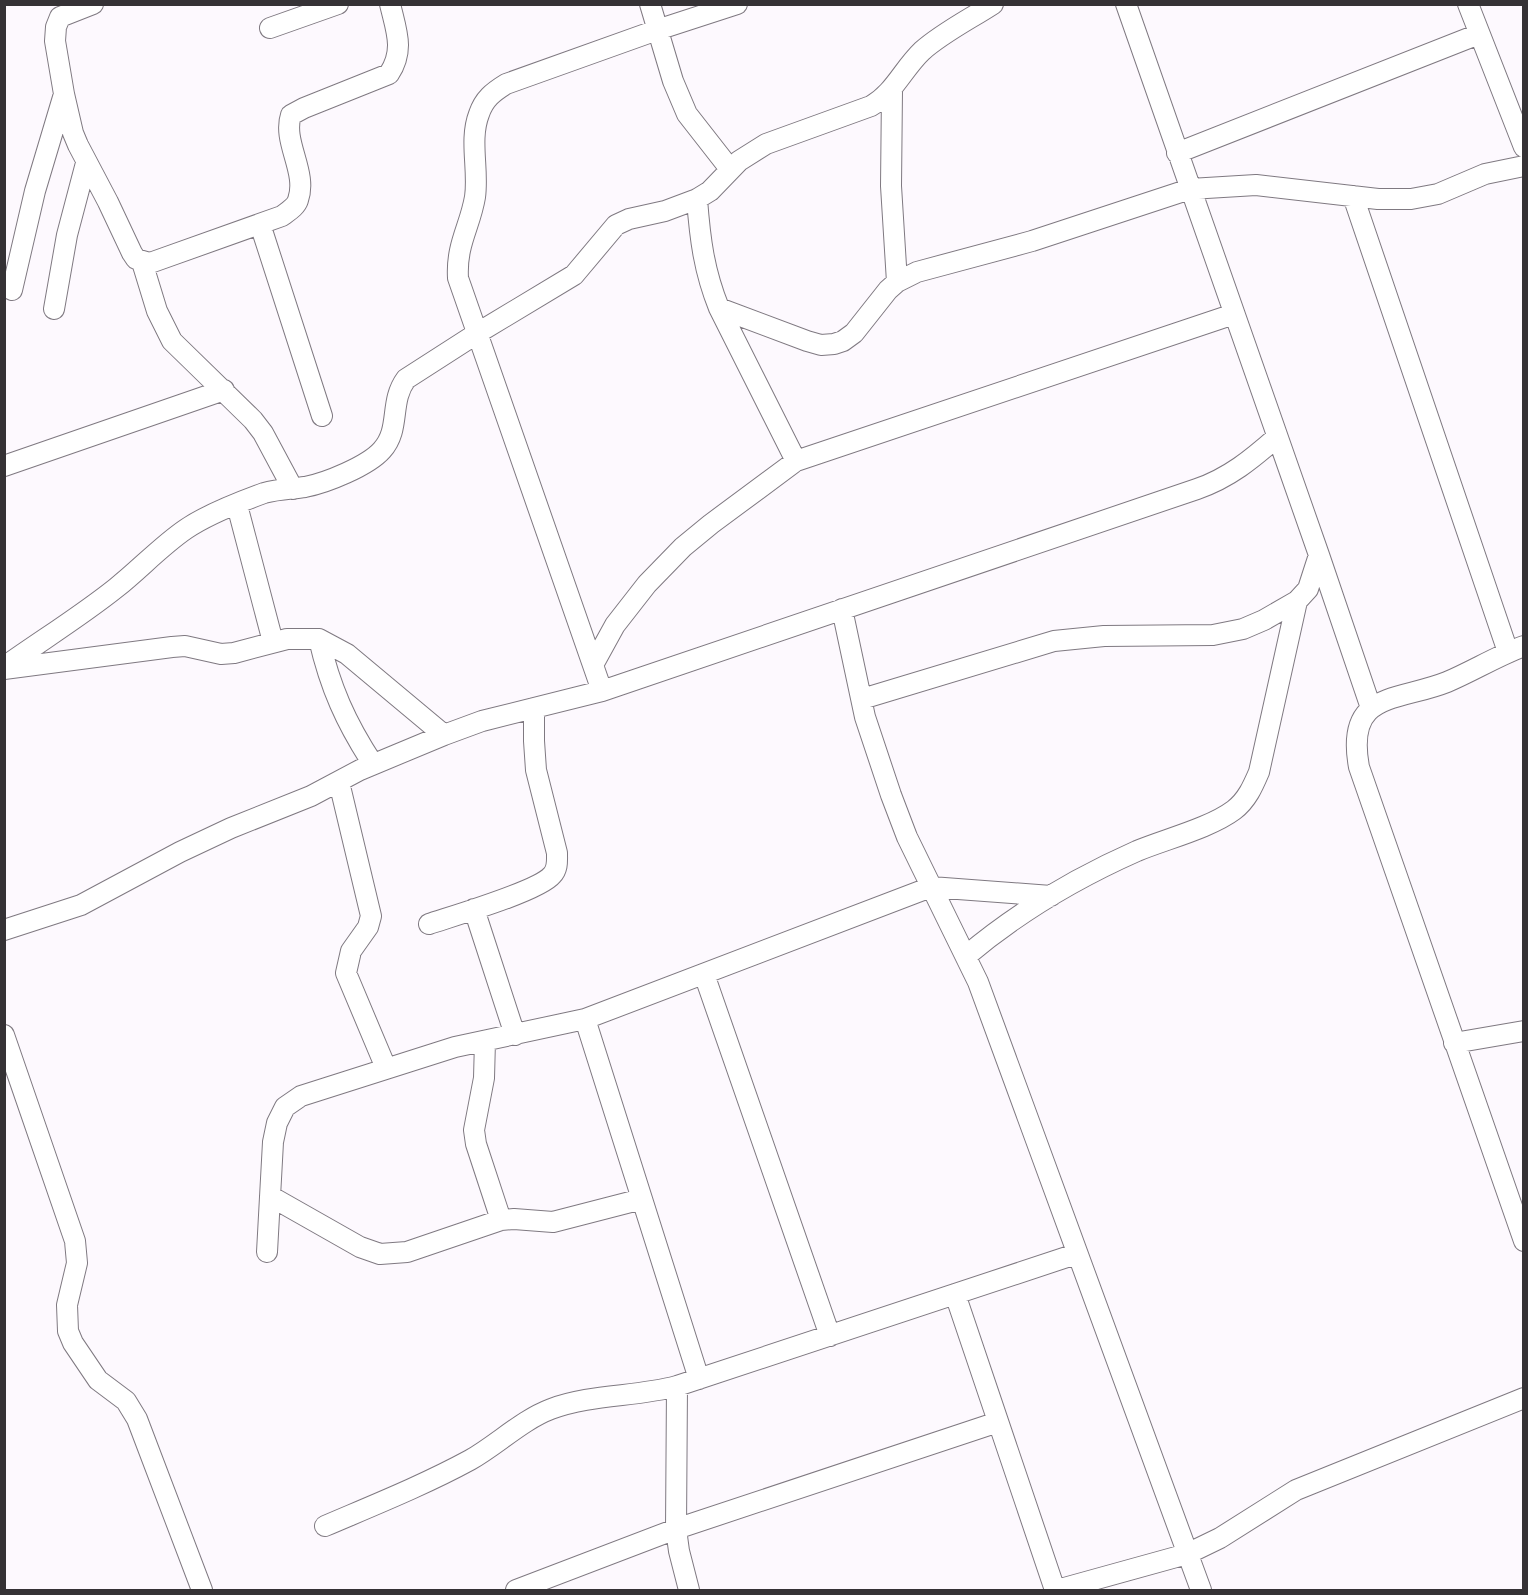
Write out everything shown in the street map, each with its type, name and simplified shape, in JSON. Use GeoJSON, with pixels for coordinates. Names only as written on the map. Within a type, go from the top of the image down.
{"type":"FeatureCollection","features":[{"type":"Feature","properties":{"kind":"street"},"geometry":{"type":"LineString","coordinates":[[93,4],[60,17],[56,27],[55,41],[64,94],[75,139],[86,163],[108,202],[132,253],[142,262],[156,262],[282,216],[298,200],[299,173],[289,130],[291,116],[304,108],[389,74],[396,63],[399,46],[390,4]]}},
{"type":"Feature","properties":{"kind":"street"},"geometry":{"type":"LineString","coordinates":[[270,28],[338,4]]}},
{"type":"Feature","properties":{"kind":"street"},"geometry":{"type":"LineString","coordinates":[[650,4],[678,97],[687,114],[730,169]]}},
{"type":"Feature","properties":{"kind":"street"},"geometry":{"type":"LineString","coordinates":[[602,691],[458,278],[457,261],[460,244],[476,195],[475,137],[478,116],[484,103],[493,92],[506,84],[737,4]]}},
{"type":"Feature","properties":{"kind":"street"},"geometry":{"type":"LineString","coordinates":[[4,668],[115,589],[186,529],[266,492],[307,487],[370,460],[382,451],[390,439],[394,425],[396,398],[406,379],[574,275],[616,225],[697,199],[710,191],[730,169],[752,151],[871,106],[892,90],[910,64],[925,49],[993,4]]}},
{"type":"Feature","properties":{"kind":"street"},"geometry":{"type":"LineString","coordinates":[[1126,4],[1371,708]]}},
{"type":"Feature","properties":{"kind":"street"},"geometry":{"type":"LineString","coordinates":[[1468,4],[1524,147]]}},
{"type":"Feature","properties":{"kind":"street"},"geometry":{"type":"LineString","coordinates":[[1178,153],[1479,34]]}},
{"type":"Feature","properties":{"kind":"street"},"geometry":{"type":"LineString","coordinates":[[892,90],[891,186],[897,282]]}},
{"type":"Feature","properties":{"kind":"street"},"geometry":{"type":"LineString","coordinates":[[12,290],[35,191],[64,94]]}},
{"type":"Feature","properties":{"kind":"street"},"geometry":{"type":"LineString","coordinates":[[54,309],[67,235],[86,163]]}},
{"type":"Feature","properties":{"kind":"street"},"geometry":{"type":"LineString","coordinates":[[719,308],[798,338],[821,345],[834,344],[854,333],[897,282],[917,272],[1032,241],[1190,189],[1256,185],[1378,199],[1411,199],[1438,194],[1485,174],[1524,166]]}},
{"type":"Feature","properties":{"kind":"street"},"geometry":{"type":"LineString","coordinates":[[1353,196],[1516,649],[1450,681],[1383,700],[1371,708],[1363,718],[1357,733],[1355,749],[1359,767],[1524,1241]]}},
{"type":"Feature","properties":{"kind":"street"},"geometry":{"type":"LineString","coordinates":[[697,199],[700,243],[712,290],[796,461]]}},
{"type":"Feature","properties":{"kind":"street"},"geometry":{"type":"LineString","coordinates":[[260,224],[322,416]]}},
{"type":"Feature","properties":{"kind":"street"},"geometry":{"type":"LineString","coordinates":[[142,262],[157,311],[172,341],[183,354],[224,390],[263,433],[293,489]]}},
{"type":"Feature","properties":{"kind":"street"},"geometry":{"type":"LineString","coordinates":[[593,665],[615,625],[654,576],[683,547],[711,524],[796,461],[1234,314]]}},
{"type":"Feature","properties":{"kind":"street"},"geometry":{"type":"LineString","coordinates":[[4,466],[224,390]]}},
{"type":"Feature","properties":{"kind":"street"},"geometry":{"type":"LineString","coordinates":[[4,930],[81,905],[180,852],[231,828],[311,796],[373,764],[444,735],[482,721],[602,691],[1212,484],[1240,469],[1277,437]]}},
{"type":"Feature","properties":{"kind":"street"},"geometry":{"type":"LineString","coordinates":[[237,505],[273,642]]}},
{"type":"Feature","properties":{"kind":"street"},"geometry":{"type":"LineString","coordinates":[[862,699],[1054,641],[1104,636],[1213,635],[1243,628],[1264,620],[1297,601],[1308,589],[1319,555]]}},
{"type":"Feature","properties":{"kind":"street"},"geometry":{"type":"LineString","coordinates":[[966,956],[1010,921],[1089,874],[1138,851],[1216,820],[1235,809],[1251,790],[1266,748],[1297,601]]}},
{"type":"Feature","properties":{"kind":"street"},"geometry":{"type":"LineString","coordinates":[[842,609],[865,717],[891,795],[907,837],[966,956],[989,1012],[1201,1590]]}},
{"type":"Feature","properties":{"kind":"street"},"geometry":{"type":"LineString","coordinates":[[4,668],[178,646],[221,654],[234,653],[287,639],[319,639],[347,654],[444,735]]}},
{"type":"Feature","properties":{"kind":"street"},"geometry":{"type":"LineString","coordinates":[[319,639],[327,672],[339,705],[354,735],[373,764]]}},
{"type":"Feature","properties":{"kind":"street"},"geometry":{"type":"LineString","coordinates":[[429,924],[474,909],[544,881],[553,875],[557,866],[557,853],[536,770],[534,708]]}},
{"type":"Feature","properties":{"kind":"street"},"geometry":{"type":"LineString","coordinates":[[339,782],[371,916],[368,927],[351,951],[346,973],[386,1068]]}},
{"type":"Feature","properties":{"kind":"street"},"geometry":{"type":"LineString","coordinates":[[267,1252],[273,1142],[277,1123],[285,1107],[301,1096],[386,1068],[485,1041],[585,1019],[931,887],[1051,896]]}},
{"type":"Feature","properties":{"kind":"street"},"geometry":{"type":"LineString","coordinates":[[474,909],[515,1035]]}},
{"type":"Feature","properties":{"kind":"street"},"geometry":{"type":"LineString","coordinates":[[704,974],[830,1336]]}},
{"type":"Feature","properties":{"kind":"street"},"geometry":{"type":"LineString","coordinates":[[585,1019],[699,1379]]}},
{"type":"Feature","properties":{"kind":"street"},"geometry":{"type":"LineString","coordinates":[[1454,1043],[1524,1031]]}},
{"type":"Feature","properties":{"kind":"street"},"geometry":{"type":"LineString","coordinates":[[485,1041],[484,1078],[475,1137],[501,1220]]}},
{"type":"Feature","properties":{"kind":"street"},"geometry":{"type":"LineString","coordinates":[[7,1048],[75,1241],[77,1263],[67,1305],[68,1331],[73,1343],[98,1380],[126,1401],[137,1419],[202,1590]]}},
{"type":"Feature","properties":{"kind":"street"},"geometry":{"type":"LineString","coordinates":[[270,1196],[360,1247],[380,1254],[407,1252],[501,1220],[553,1222],[642,1199]]}},
{"type":"Feature","properties":{"kind":"street"},"geometry":{"type":"LineString","coordinates":[[325,1526],[438,1477],[490,1448],[529,1420],[550,1409],[570,1403],[658,1391],[677,1386],[1076,1254]]}},
{"type":"Feature","properties":{"kind":"street"},"geometry":{"type":"LineString","coordinates":[[955,1294],[1056,1590],[1187,1554],[1220,1538],[1296,1490],[1524,1398]]}},
{"type":"Feature","properties":{"kind":"street"},"geometry":{"type":"LineString","coordinates":[[677,1386],[676,1529],[688,1590]]}},
{"type":"Feature","properties":{"kind":"street"},"geometry":{"type":"LineString","coordinates":[[516,1590],[676,1529],[998,1422]]}}]}
